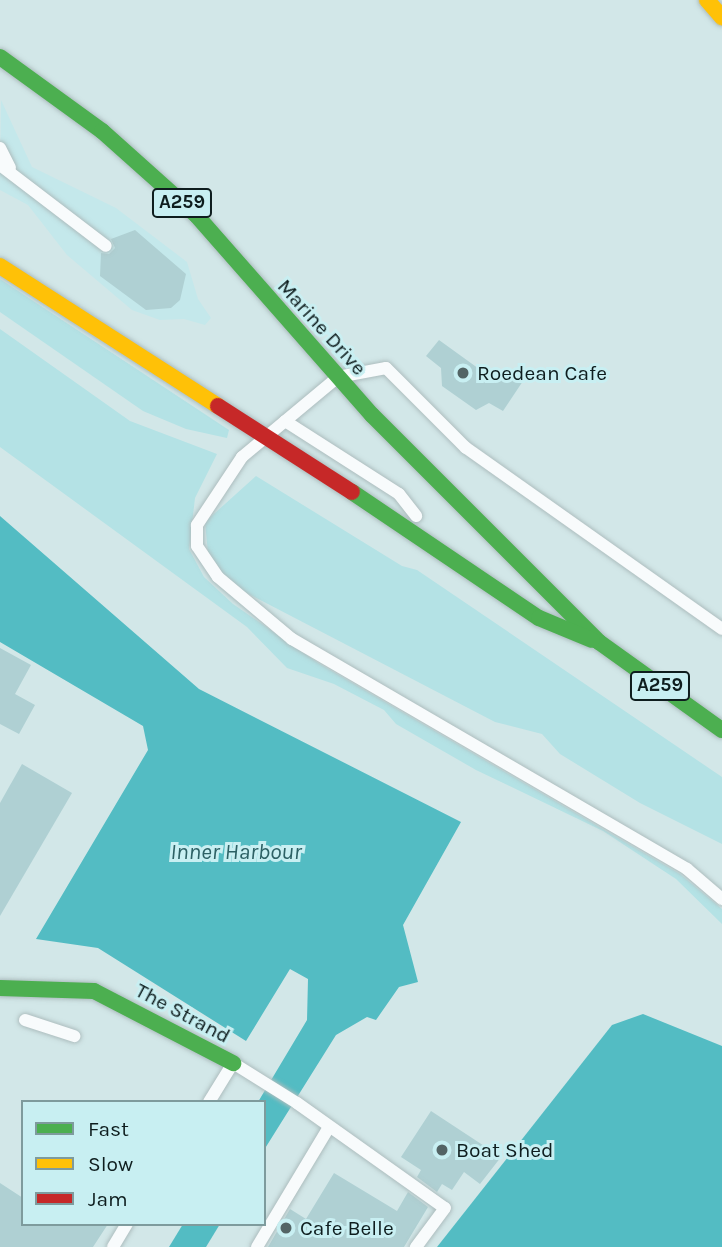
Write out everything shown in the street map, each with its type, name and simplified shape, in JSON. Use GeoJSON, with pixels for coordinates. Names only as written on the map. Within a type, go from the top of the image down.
{"type":"FeatureCollection","features":[{"type":"Feature","properties":{"kind":"main road"},"geometry":{"type":"LineString","coordinates":[[707,0],[722,17]]}},
{"type":"Feature","properties":{"kind":"main road","name":"Marine Drive"},"geometry":{"type":"LineString","coordinates":[[0,57],[102,131],[197,216],[338,377],[480,527],[557,595],[599,642],[722,730]]}},
{"type":"Feature","properties":{"kind":"main road","name":"Marine Drive"},"geometry":{"type":"LineString","coordinates":[[0,266],[442,550],[539,618],[599,642]]}},
{"type":"Feature","properties":{"kind":"main road","name":"The Strand"},"geometry":{"type":"LineString","coordinates":[[0,989],[94,991],[233,1063]]}},
{"type":"Feature","properties":{"kind":"lane"},"geometry":{"type":"LineString","coordinates":[[0,148],[5,167],[106,246]]}},
{"type":"Feature","properties":{"kind":"lane"},"geometry":{"type":"LineString","coordinates":[[722,629],[466,448],[393,372],[379,367],[338,377],[242,457],[197,524],[197,546],[218,578],[262,617],[323,659],[541,781],[687,869],[722,899]]}},
{"type":"Feature","properties":{"kind":"lane"},"geometry":{"type":"LineString","coordinates":[[285,421],[398,494],[442,550]]}},
{"type":"Feature","properties":{"kind":"lane"},"geometry":{"type":"LineString","coordinates":[[26,1020],[74,1036]]}},
{"type":"Feature","properties":{"kind":"lane"},"geometry":{"type":"LineString","coordinates":[[210,1100],[233,1063]]}},
{"type":"Feature","properties":{"kind":"lane","name":"The Strand"},"geometry":{"type":"LineString","coordinates":[[233,1063],[297,1103],[328,1129],[445,1208],[416,1247]]}},
{"type":"Feature","properties":{"kind":"lane"},"geometry":{"type":"LineString","coordinates":[[257,1247],[328,1129]]}},
{"type":"Feature","properties":{"kind":"lane"},"geometry":{"type":"LineString","coordinates":[[113,1247],[126,1226]]}},
{"type":"Feature","properties":{"kind":"shaded area"},"geometry":{"type":"Polygon","coordinates":[[[1,100],[32,167],[116,208],[187,262],[198,299],[211,318],[205,325],[184,319],[160,320],[132,310],[67,255],[28,205],[0,190],[1,100]]]}},
{"type":"Feature","properties":{"kind":"shaded area"},"geometry":{"type":"Polygon","coordinates":[[[0,279],[229,430],[227,438],[186,429],[143,411],[0,312],[0,279]]]}},
{"type":"Feature","properties":{"kind":"shaded area"},"geometry":{"type":"Polygon","coordinates":[[[0,329],[130,421],[217,454],[195,498],[189,549],[204,577],[233,604],[318,663],[680,874],[722,909],[722,924],[676,879],[603,831],[476,770],[396,724],[384,710],[334,684],[287,668],[247,627],[0,447],[0,329]]]}},
{"type":"Feature","properties":{"kind":"shaded area"},"geometry":{"type":"Polygon","coordinates":[[[256,476],[402,566],[417,570],[722,777],[722,844],[640,803],[560,754],[542,734],[495,722],[241,590],[219,570],[208,553],[205,522],[256,476]]]}},
{"type":"Feature","properties":{"kind":"water","name":"Inner Harbour"},"geometry":{"type":"Polygon","coordinates":[[[0,516],[199,689],[461,822],[403,925],[418,982],[399,987],[376,1020],[367,1017],[336,1035],[266,1147],[266,1100],[259,1100],[307,1020],[308,979],[290,969],[246,1041],[98,948],[36,939],[148,750],[143,726],[0,642],[0,516]]]}},
{"type":"Feature","properties":{"kind":"water"},"geometry":{"type":"Polygon","coordinates":[[[643,1014],[722,1046],[722,1247],[437,1247],[612,1025],[643,1014]]]}},
{"type":"Feature","properties":{"kind":"water"},"geometry":{"type":"Polygon","coordinates":[[[182,1226],[219,1226],[206,1247],[169,1247],[182,1226]]]}},
{"type":"Feature","properties":{"kind":"building"},"geometry":{"type":"Polygon","coordinates":[[[135,230],[186,274],[180,300],[171,308],[146,310],[100,276],[101,253],[109,254],[115,248],[111,239],[135,230]]]}},
{"type":"Feature","properties":{"kind":"building","name":"Roedean Cafe"},"geometry":{"type":"Polygon","coordinates":[[[439,340],[493,379],[505,368],[523,381],[503,411],[489,403],[476,410],[442,386],[441,368],[426,356],[439,340]]]}},
{"type":"Feature","properties":{"kind":"building"},"geometry":{"type":"Polygon","coordinates":[[[0,648],[31,665],[15,694],[35,705],[19,734],[0,724],[0,648]]]}},
{"type":"Feature","properties":{"kind":"building"},"geometry":{"type":"Polygon","coordinates":[[[22,764],[72,793],[0,916],[0,803],[22,764]]]}},
{"type":"Feature","properties":{"kind":"building","name":"Boat Shed"},"geometry":{"type":"Polygon","coordinates":[[[431,1111],[501,1157],[480,1184],[464,1172],[452,1190],[442,1184],[437,1192],[417,1177],[421,1170],[401,1157],[431,1111]]]}},
{"type":"Feature","properties":{"kind":"building"},"geometry":{"type":"Polygon","coordinates":[[[334,1173],[397,1211],[408,1192],[428,1207],[404,1247],[268,1247],[290,1209],[306,1219],[334,1173]]]}},
{"type":"Feature","properties":{"kind":"building"},"geometry":{"type":"Polygon","coordinates":[[[0,1183],[21,1197],[21,1226],[107,1226],[93,1247],[0,1247],[0,1183]]]}},
{"type":"Feature","properties":{"kind":"traffic: fast"},"geometry":{"type":"LineString","coordinates":[[0,57],[102,131],[197,216],[372,415],[599,642],[722,730]]}},
{"type":"Feature","properties":{"kind":"traffic: fast"},"geometry":{"type":"LineString","coordinates":[[352,492],[539,618],[592,640]]}},
{"type":"Feature","properties":{"kind":"traffic: fast"},"geometry":{"type":"LineString","coordinates":[[0,988],[94,991],[233,1063]]}},
{"type":"Feature","properties":{"kind":"traffic: slow"},"geometry":{"type":"LineString","coordinates":[[707,0],[722,17]]}},
{"type":"Feature","properties":{"kind":"traffic: slow"},"geometry":{"type":"LineString","coordinates":[[0,266],[218,406]]}},
{"type":"Feature","properties":{"kind":"traffic: jam"},"geometry":{"type":"LineString","coordinates":[[218,406],[352,492]]}},
{"type":"Feature","properties":{"kind":"place","name":"Roedean Cafe"},"geometry":{"type":"Point","coordinates":[463,373]}},
{"type":"Feature","properties":{"kind":"place","name":"Boat Shed"},"geometry":{"type":"Point","coordinates":[442,1150]}},
{"type":"Feature","properties":{"kind":"place","name":"Cafe Belle"},"geometry":{"type":"Point","coordinates":[286,1228]}}]}
